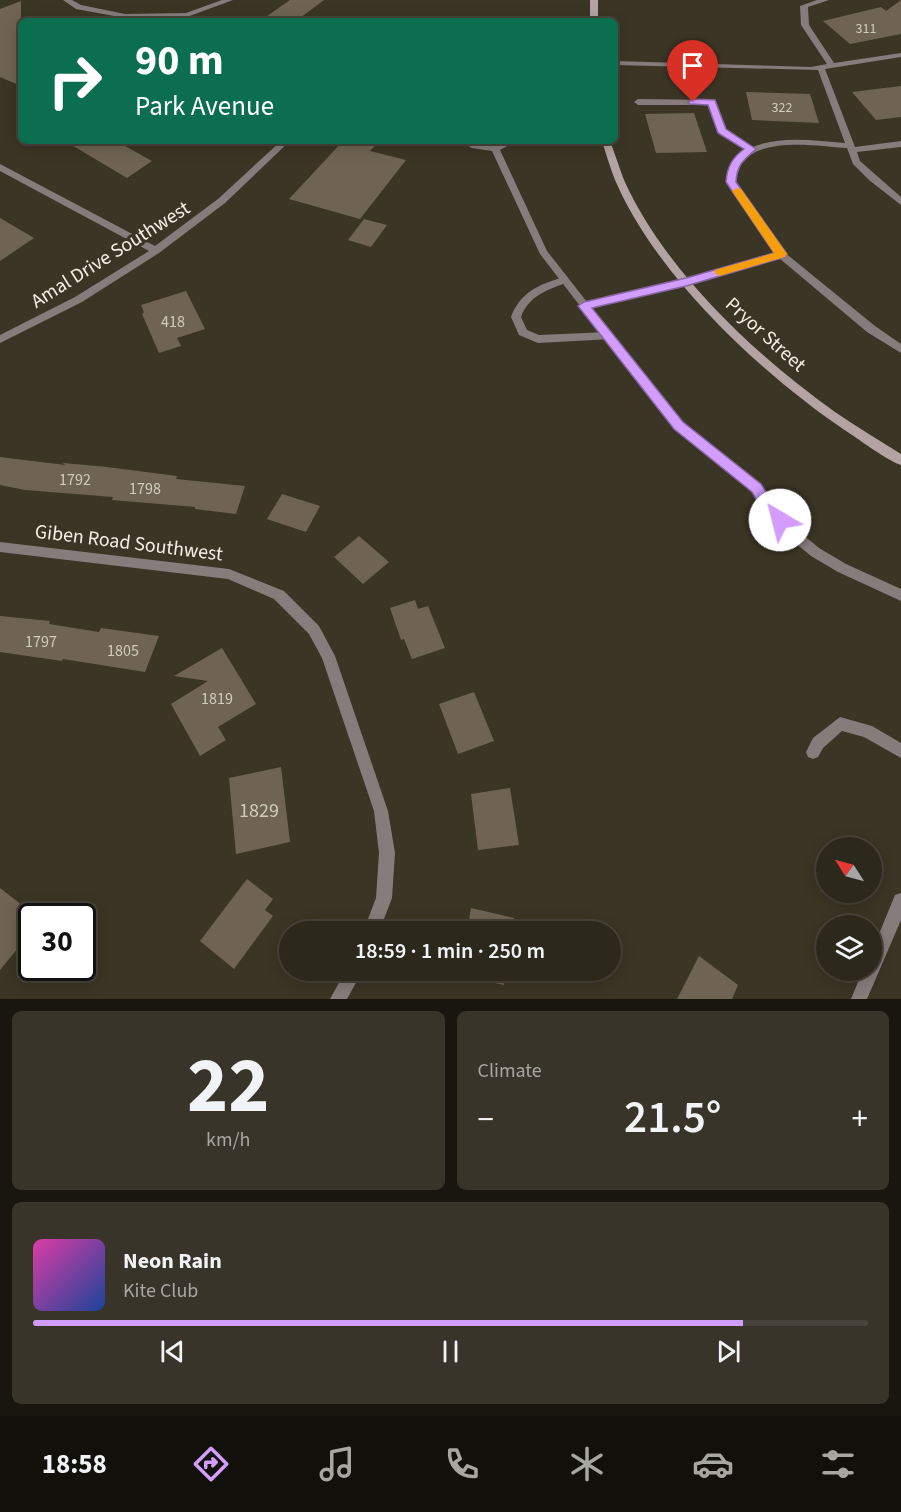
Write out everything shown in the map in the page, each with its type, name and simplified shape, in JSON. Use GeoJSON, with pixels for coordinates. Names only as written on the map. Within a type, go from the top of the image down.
{"type":"FeatureCollection","features":[{"type":"Feature","properties":{"kind":"main road"},"geometry":{"type":"LineString","coordinates":[[594,0],[594,18]]}},
{"type":"Feature","properties":{"kind":"main road","name":"Pryor Street"},"geometry":{"type":"LineString","coordinates":[[607,144],[611,160],[638,216],[686,282],[742,341],[822,407],[901,460]]}},
{"type":"Feature","properties":{"kind":"street"},"geometry":{"type":"LineString","coordinates":[[66,0],[79,7],[125,16],[187,15],[229,0]]}},
{"type":"Feature","properties":{"kind":"street"},"geometry":{"type":"LineString","coordinates":[[825,0],[804,6],[805,25],[832,66]]}},
{"type":"Feature","properties":{"kind":"street"},"geometry":{"type":"LineString","coordinates":[[618,63],[770,69],[821,68],[901,55]]}},
{"type":"Feature","properties":{"kind":"street"},"geometry":{"type":"LineString","coordinates":[[821,68],[856,162],[901,202]]}},
{"type":"Feature","properties":{"kind":"street"},"geometry":{"type":"LineString","coordinates":[[638,102],[711,102],[722,131],[751,149]]}},
{"type":"Feature","properties":{"kind":"street"},"geometry":{"type":"LineString","coordinates":[[901,144],[851,148],[795,143],[751,149],[738,158],[732,171],[731,182],[781,254],[871,329],[901,349]]}},
{"type":"Feature","properties":{"kind":"street","name":"Amal Drive Southwest"},"geometry":{"type":"LineString","coordinates":[[0,339],[96,290],[156,251],[244,183],[283,144]]}},
{"type":"Feature","properties":{"kind":"street"},"geometry":{"type":"LineString","coordinates":[[468,144],[473,147],[495,148],[508,144]]}},
{"type":"Feature","properties":{"kind":"street"},"geometry":{"type":"LineString","coordinates":[[495,148],[543,252],[678,425],[757,488],[768,507],[792,533],[815,552],[842,568],[901,595]]}},
{"type":"Feature","properties":{"kind":"street"},"geometry":{"type":"LineString","coordinates":[[0,167],[156,251]]}},
{"type":"Feature","properties":{"kind":"street"},"geometry":{"type":"LineString","coordinates":[[584,306],[686,282],[781,254]]}},
{"type":"Feature","properties":{"kind":"street"},"geometry":{"type":"LineString","coordinates":[[564,280],[533,291],[519,305],[516,317],[523,332],[538,339],[608,336]]}},
{"type":"Feature","properties":{"kind":"street","name":"Giben Road Southwest"},"geometry":{"type":"LineString","coordinates":[[0,547],[229,574],[279,595],[314,630],[328,656],[381,811],[387,853],[384,898],[375,921]]}},
{"type":"Feature","properties":{"kind":"street"},"geometry":{"type":"LineString","coordinates":[[813,752],[818,743],[840,724],[867,731],[901,751]]}},
{"type":"Feature","properties":{"kind":"street"},"geometry":{"type":"LineString","coordinates":[[882,945],[901,902]]}},
{"type":"Feature","properties":{"kind":"street"},"geometry":{"type":"LineString","coordinates":[[338,999],[349,981]]}},
{"type":"Feature","properties":{"kind":"street"},"geometry":{"type":"LineString","coordinates":[[859,999],[866,981]]}},
{"type":"Feature","properties":{"kind":"building"},"geometry":{"type":"Polygon","coordinates":[[[290,0],[324,0],[300,18],[264,18],[290,0]]]}},
{"type":"Feature","properties":{"kind":"building"},"geometry":{"type":"Polygon","coordinates":[[[901,0],[901,34],[850,44],[823,21],[881,7],[886,11],[901,0]]]}},
{"type":"Feature","properties":{"kind":"building"},"geometry":{"type":"Polygon","coordinates":[[[21,1],[21,18],[18,18],[18,85],[0,77],[0,9],[21,1]]]}},
{"type":"Feature","properties":{"kind":"building"},"geometry":{"type":"Polygon","coordinates":[[[901,86],[901,117],[876,120],[852,92],[901,86]]]}},
{"type":"Feature","properties":{"kind":"building"},"geometry":{"type":"Polygon","coordinates":[[[746,92],[810,94],[819,123],[752,120],[746,92]]]}},
{"type":"Feature","properties":{"kind":"building"},"geometry":{"type":"Polygon","coordinates":[[[694,113],[707,152],[656,153],[645,114],[694,113]]]}},
{"type":"Feature","properties":{"kind":"building"},"geometry":{"type":"Polygon","coordinates":[[[70,144],[121,144],[152,161],[127,178],[70,144]]]}},
{"type":"Feature","properties":{"kind":"building"},"geometry":{"type":"Polygon","coordinates":[[[340,144],[376,144],[370,151],[406,160],[360,219],[289,199],[340,144]]]}},
{"type":"Feature","properties":{"kind":"building"},"geometry":{"type":"Polygon","coordinates":[[[0,218],[34,238],[0,261],[0,218]]]}},
{"type":"Feature","properties":{"kind":"building"},"geometry":{"type":"Polygon","coordinates":[[[364,219],[387,225],[371,247],[348,240],[364,219]]]}},
{"type":"Feature","properties":{"kind":"building"},"geometry":{"type":"Polygon","coordinates":[[[186,291],[205,329],[177,338],[181,346],[159,353],[142,314],[144,312],[141,305],[186,291]]]}},
{"type":"Feature","properties":{"kind":"building"},"geometry":{"type":"Polygon","coordinates":[[[0,457],[65,465],[63,463],[107,467],[177,476],[176,479],[245,486],[236,514],[195,509],[195,507],[112,500],[113,497],[25,490],[0,485],[0,457]]]}},
{"type":"Feature","properties":{"kind":"building"},"geometry":{"type":"Polygon","coordinates":[[[282,494],[320,506],[306,532],[267,519],[282,494]]]}},
{"type":"Feature","properties":{"kind":"building"},"geometry":{"type":"Polygon","coordinates":[[[359,536],[389,562],[363,584],[334,557],[359,536]]]}},
{"type":"Feature","properties":{"kind":"building"},"geometry":{"type":"Polygon","coordinates":[[[415,600],[418,609],[428,606],[445,648],[412,659],[404,639],[401,640],[390,608],[415,600]]]}},
{"type":"Feature","properties":{"kind":"building"},"geometry":{"type":"Polygon","coordinates":[[[0,616],[50,621],[49,624],[99,632],[101,628],[159,636],[145,672],[0,652],[0,616]]]}},
{"type":"Feature","properties":{"kind":"building"},"geometry":{"type":"Polygon","coordinates":[[[222,648],[256,704],[218,727],[226,740],[200,756],[171,704],[208,681],[174,676],[222,648]]]}},
{"type":"Feature","properties":{"kind":"building"},"geometry":{"type":"Polygon","coordinates":[[[474,692],[494,741],[458,754],[439,704],[474,692]]]}},
{"type":"Feature","properties":{"kind":"building"},"geometry":{"type":"Polygon","coordinates":[[[281,767],[290,842],[236,854],[229,778],[281,767]]]}},
{"type":"Feature","properties":{"kind":"building"},"geometry":{"type":"Polygon","coordinates":[[[510,788],[519,845],[478,850],[471,794],[510,788]]]}},
{"type":"Feature","properties":{"kind":"building"},"geometry":{"type":"Polygon","coordinates":[[[247,879],[273,899],[265,910],[273,916],[234,969],[200,941],[247,879]]]}},
{"type":"Feature","properties":{"kind":"building"},"geometry":{"type":"Polygon","coordinates":[[[0,888],[19,903],[18,948],[0,970],[0,888]]]}},
{"type":"Feature","properties":{"kind":"building"},"geometry":{"type":"Polygon","coordinates":[[[471,908],[514,918],[514,921],[469,921],[471,908]]]}},
{"type":"Feature","properties":{"kind":"building"},"geometry":{"type":"Polygon","coordinates":[[[699,956],[738,985],[732,999],[677,999],[699,956]]]}},
{"type":"Feature","properties":{"kind":"building"},"geometry":{"type":"Polygon","coordinates":[[[486,981],[505,981],[504,985],[486,981]]]}},
{"type":"Feature","properties":{"kind":"slow traffic"},"geometry":{"type":"LineString","coordinates":[[719,272],[781,254],[737,191]]}},
{"type":"Feature","properties":{"kind":"route"},"geometry":{"type":"LineString","coordinates":[[693,102],[711,102],[722,131],[751,149],[738,158],[732,171],[731,182],[781,254],[686,282],[584,306],[678,425],[757,488],[768,507],[780,520]]}}]}
